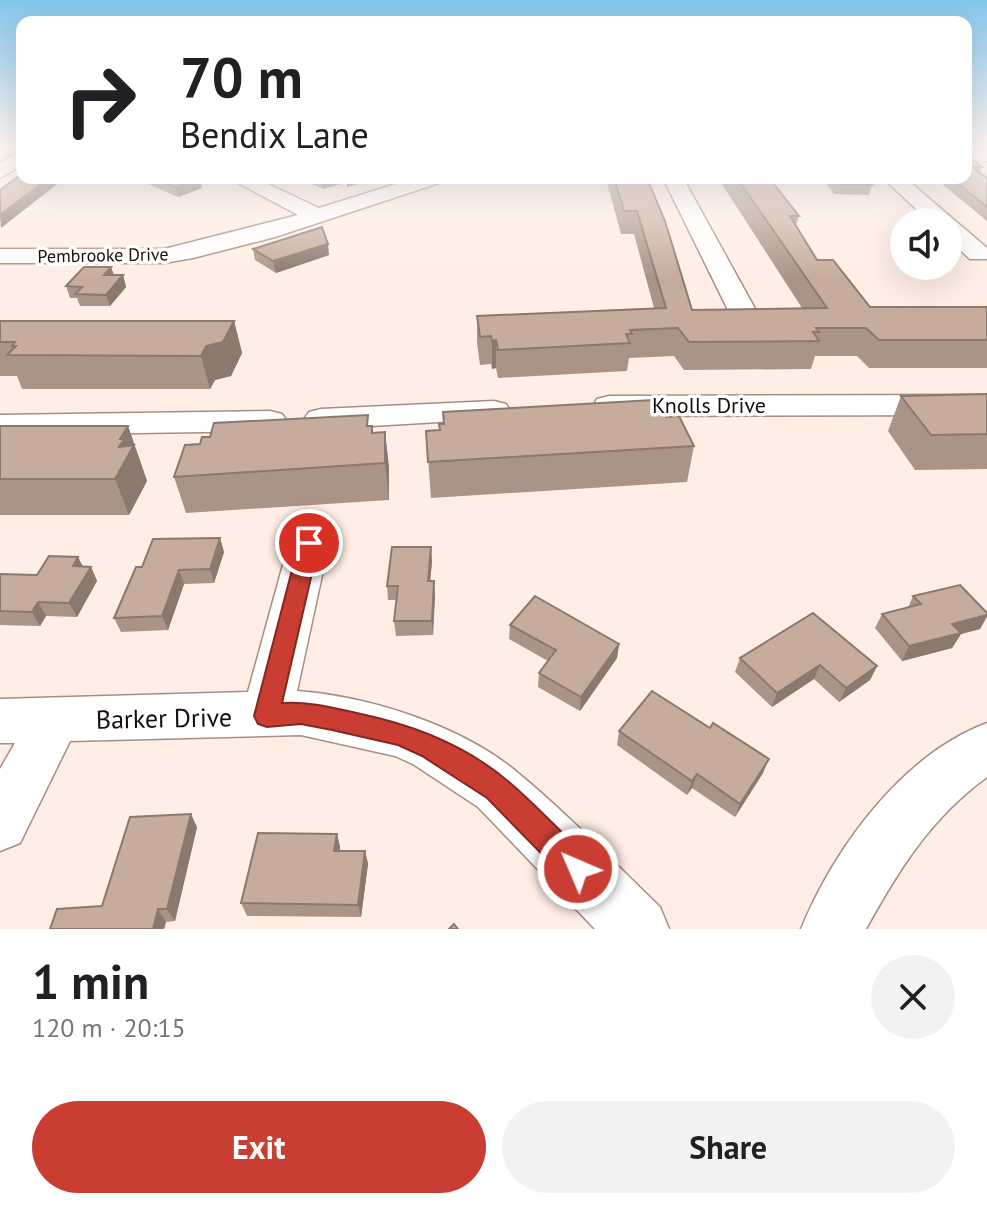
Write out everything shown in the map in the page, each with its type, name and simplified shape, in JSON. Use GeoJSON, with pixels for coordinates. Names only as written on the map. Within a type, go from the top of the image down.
{"type":"FeatureCollection","features":[{"type":"Feature","properties":{"kind":"street"},"geometry":{"type":"LineString","coordinates":[[267,191],[316,215]]}},
{"type":"Feature","properties":{"kind":"street","name":"Pembrooke Drive"},"geometry":{"type":"LineString","coordinates":[[0,256],[164,256],[242,239],[392,191]]}},
{"type":"Feature","properties":{"kind":"street"},"geometry":{"type":"LineString","coordinates":[[680,191],[745,316]]}},
{"type":"Feature","properties":{"kind":"street"},"geometry":{"type":"LineString","coordinates":[[908,191],[927,208]]}},
{"type":"Feature","properties":{"kind":"street"},"geometry":{"type":"LineString","coordinates":[[962,239],[979,254]]}},
{"type":"Feature","properties":{"kind":"street","name":"Knolls Drive"},"geometry":{"type":"LineString","coordinates":[[579,407],[987,405]]}},
{"type":"Feature","properties":{"kind":"street"},"geometry":{"type":"LineString","coordinates":[[0,425],[253,422],[517,410]]}},
{"type":"Feature","properties":{"kind":"street"},"geometry":{"type":"LineString","coordinates":[[267,716],[309,543]]}},
{"type":"Feature","properties":{"kind":"street","name":"Barker Drive"},"geometry":{"type":"LineString","coordinates":[[0,721],[301,713],[401,734],[431,747],[497,789],[638,929]]}},
{"type":"Feature","properties":{"kind":"street"},"geometry":{"type":"LineString","coordinates":[[0,823],[55,720]]}},
{"type":"Feature","properties":{"kind":"street"},"geometry":{"type":"LineString","coordinates":[[832,929],[895,826],[917,800],[987,747]]}},
{"type":"Feature","properties":{"kind":"building"},"geometry":{"type":"Polygon","coordinates":[[[0,191],[31,191],[0,215],[0,191]]]}},
{"type":"Feature","properties":{"kind":"building"},"geometry":{"type":"Polygon","coordinates":[[[618,191],[653,191],[665,221],[692,310],[827,308],[746,191],[780,191],[799,216],[790,216],[817,260],[833,260],[870,307],[987,307],[987,340],[879,340],[866,328],[816,328],[819,332],[813,332],[819,341],[689,342],[678,328],[630,330],[632,334],[626,334],[630,343],[498,350],[496,340],[492,341],[491,336],[480,337],[477,316],[666,308],[637,211],[624,211],[618,191]]]}},
{"type":"Feature","properties":{"kind":"building"},"geometry":{"type":"Polygon","coordinates":[[[968,191],[987,191],[987,207],[968,191]]]}},
{"type":"Feature","properties":{"kind":"building"},"geometry":{"type":"Polygon","coordinates":[[[322,227],[328,244],[273,261],[253,249],[322,227]]]}},
{"type":"Feature","properties":{"kind":"building"},"geometry":{"type":"Polygon","coordinates":[[[84,267],[111,267],[104,275],[123,275],[106,295],[75,294],[82,287],[66,286],[84,267]]]}},
{"type":"Feature","properties":{"kind":"building"},"geometry":{"type":"Polygon","coordinates":[[[0,321],[234,321],[223,342],[206,346],[201,356],[7,355],[16,346],[12,346],[15,342],[0,342],[0,321]]]}},
{"type":"Feature","properties":{"kind":"building"},"geometry":{"type":"Polygon","coordinates":[[[987,394],[987,434],[931,435],[901,396],[987,394]]]}},
{"type":"Feature","properties":{"kind":"building"},"geometry":{"type":"Polygon","coordinates":[[[653,400],[659,412],[664,411],[666,417],[679,416],[694,446],[428,462],[426,431],[440,430],[439,424],[444,424],[443,412],[653,400]]]}},
{"type":"Feature","properties":{"kind":"building"},"geometry":{"type":"Polygon","coordinates":[[[368,415],[367,426],[372,426],[372,433],[385,432],[385,463],[174,477],[185,445],[200,444],[202,437],[210,437],[214,423],[368,415]]]}},
{"type":"Feature","properties":{"kind":"building"},"geometry":{"type":"Polygon","coordinates":[[[0,426],[128,426],[119,447],[134,445],[115,479],[0,479],[0,426]]]}},
{"type":"Feature","properties":{"kind":"building"},"geometry":{"type":"Polygon","coordinates":[[[220,538],[210,569],[179,570],[162,616],[114,618],[136,567],[142,567],[153,539],[220,538]]]}},
{"type":"Feature","properties":{"kind":"building"},"geometry":{"type":"Polygon","coordinates":[[[392,547],[431,547],[428,581],[434,581],[432,621],[394,621],[398,586],[387,586],[392,547]]]}},
{"type":"Feature","properties":{"kind":"building"},"geometry":{"type":"Polygon","coordinates":[[[49,556],[78,557],[73,566],[91,567],[69,603],[38,602],[32,612],[0,611],[0,574],[37,575],[49,556]]]}},
{"type":"Feature","properties":{"kind":"building"},"geometry":{"type":"Polygon","coordinates":[[[960,585],[987,613],[952,624],[961,633],[909,646],[882,614],[921,604],[913,596],[960,585]]]}},
{"type":"Feature","properties":{"kind":"building"},"geometry":{"type":"Polygon","coordinates":[[[535,596],[619,644],[581,697],[539,673],[556,650],[510,625],[535,596]]]}},
{"type":"Feature","properties":{"kind":"building"},"geometry":{"type":"Polygon","coordinates":[[[813,613],[877,666],[846,688],[820,665],[777,693],[740,658],[813,613]]]}},
{"type":"Feature","properties":{"kind":"building"},"geometry":{"type":"Polygon","coordinates":[[[652,691],[710,728],[713,723],[769,759],[740,804],[697,774],[692,781],[619,731],[652,691]]]}},
{"type":"Feature","properties":{"kind":"building"},"geometry":{"type":"Polygon","coordinates":[[[191,814],[167,909],[158,909],[153,929],[50,929],[57,909],[102,906],[130,817],[191,814]]]}},
{"type":"Feature","properties":{"kind":"building"},"geometry":{"type":"Polygon","coordinates":[[[258,833],[337,834],[334,851],[365,851],[358,905],[241,903],[258,833]]]}},
{"type":"Feature","properties":{"kind":"route"},"geometry":{"type":"LineString","coordinates":[[309,543],[267,716],[301,713],[332,718],[401,734],[431,747],[497,789],[578,869]]}}]}
